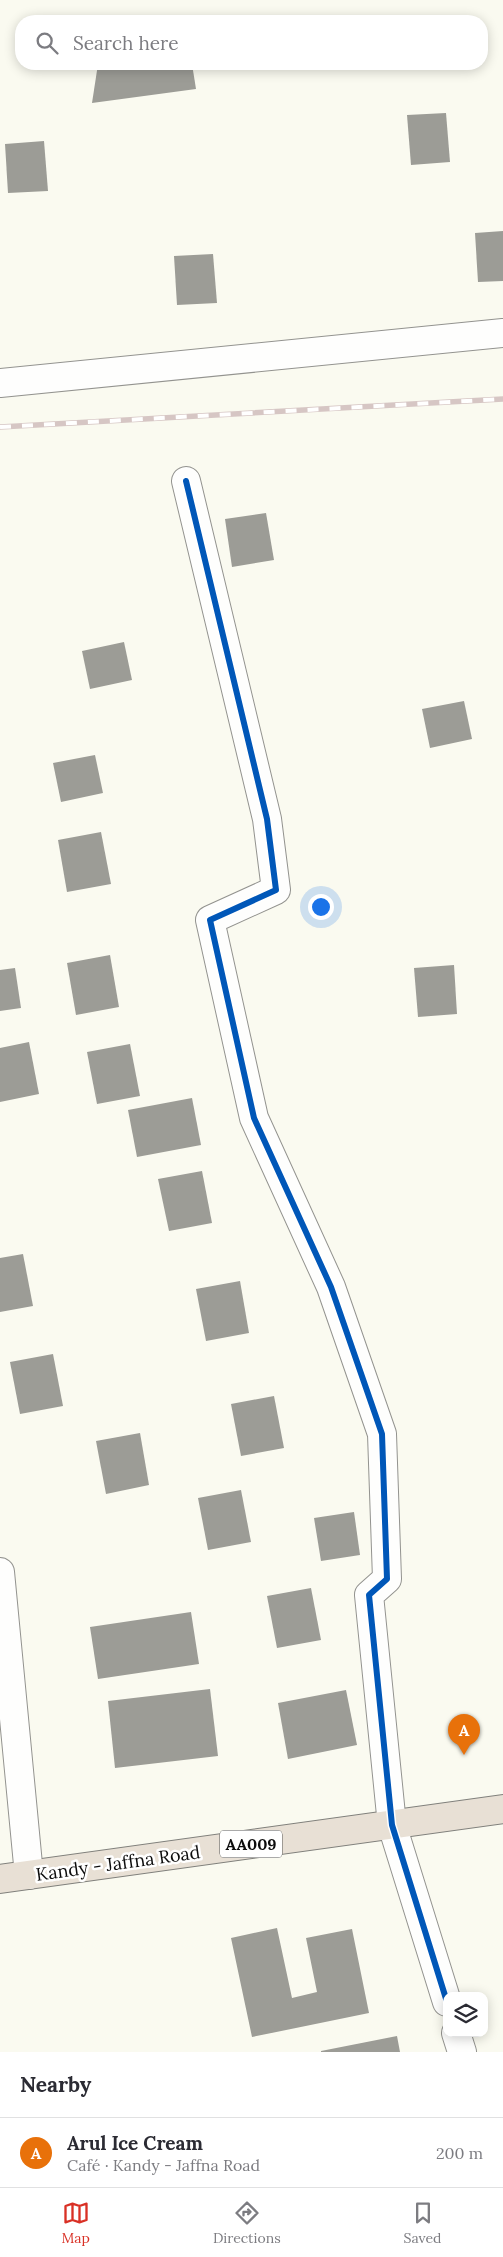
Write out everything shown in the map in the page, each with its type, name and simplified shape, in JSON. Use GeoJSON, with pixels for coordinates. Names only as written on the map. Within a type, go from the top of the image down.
{"type":"FeatureCollection","features":[{"type":"Feature","properties":{"kind":"highway","name":"Kandy - Jaffna Road"},"geometry":{"type":"LineString","coordinates":[[0,1879],[503,1809]]}},
{"type":"Feature","properties":{"kind":"street"},"geometry":{"type":"LineString","coordinates":[[0,383],[503,333]]}},
{"type":"Feature","properties":{"kind":"street"},"geometry":{"type":"LineString","coordinates":[[186,481],[268,819],[276,890],[210,920],[254,1118],[331,1287],[382,1434],[387,1579],[369,1594],[392,1824],[444,1992]]}},
{"type":"Feature","properties":{"kind":"street"},"geometry":{"type":"LineString","coordinates":[[0,1572],[29,1875]]}},
{"type":"Feature","properties":{"kind":"street"},"geometry":{"type":"LineString","coordinates":[[457,2037],[462,2052]]}},
{"type":"Feature","properties":{"kind":"building"},"geometry":{"type":"Polygon","coordinates":[[[97,70],[193,70],[196,89],[92,103],[97,70]]]}},
{"type":"Feature","properties":{"kind":"building"},"geometry":{"type":"Polygon","coordinates":[[[446,113],[450,162],[411,165],[407,115],[446,113]]]}},
{"type":"Feature","properties":{"kind":"building"},"geometry":{"type":"Polygon","coordinates":[[[44,141],[48,191],[8,193],[5,144],[44,141]]]}},
{"type":"Feature","properties":{"kind":"building"},"geometry":{"type":"Polygon","coordinates":[[[503,231],[503,281],[478,282],[475,233],[503,231]]]}},
{"type":"Feature","properties":{"kind":"building"},"geometry":{"type":"Polygon","coordinates":[[[213,254],[217,303],[177,305],[174,256],[213,254]]]}},
{"type":"Feature","properties":{"kind":"building"},"geometry":{"type":"Polygon","coordinates":[[[266,513],[274,560],[232,567],[225,519],[266,513]]]}},
{"type":"Feature","properties":{"kind":"building"},"geometry":{"type":"Polygon","coordinates":[[[124,642],[132,680],[90,689],[82,651],[124,642]]]}},
{"type":"Feature","properties":{"kind":"building"},"geometry":{"type":"Polygon","coordinates":[[[464,701],[472,739],[430,748],[422,709],[464,701]]]}},
{"type":"Feature","properties":{"kind":"building"},"geometry":{"type":"Polygon","coordinates":[[[95,755],[103,793],[61,802],[53,763],[95,755]]]}},
{"type":"Feature","properties":{"kind":"building"},"geometry":{"type":"Polygon","coordinates":[[[101,832],[111,884],[67,892],[58,840],[101,832]]]}},
{"type":"Feature","properties":{"kind":"building"},"geometry":{"type":"Polygon","coordinates":[[[110,955],[119,1007],[76,1015],[67,963],[110,955]]]}},
{"type":"Feature","properties":{"kind":"building"},"geometry":{"type":"Polygon","coordinates":[[[454,965],[457,1014],[418,1017],[414,968],[454,965]]]}},
{"type":"Feature","properties":{"kind":"building"},"geometry":{"type":"Polygon","coordinates":[[[15,968],[21,1008],[0,1011],[0,970],[15,968]]]}},
{"type":"Feature","properties":{"kind":"building"},"geometry":{"type":"Polygon","coordinates":[[[29,1042],[39,1094],[0,1102],[0,1048],[29,1042]]]}},
{"type":"Feature","properties":{"kind":"building"},"geometry":{"type":"Polygon","coordinates":[[[130,1044],[140,1096],[97,1104],[87,1052],[130,1044]]]}},
{"type":"Feature","properties":{"kind":"building"},"geometry":{"type":"Polygon","coordinates":[[[192,1098],[201,1145],[137,1157],[128,1110],[192,1098]]]}},
{"type":"Feature","properties":{"kind":"building"},"geometry":{"type":"Polygon","coordinates":[[[202,1171],[212,1223],[169,1231],[158,1179],[202,1171]]]}},
{"type":"Feature","properties":{"kind":"building"},"geometry":{"type":"Polygon","coordinates":[[[23,1254],[33,1306],[0,1312],[0,1258],[23,1254]]]}},
{"type":"Feature","properties":{"kind":"building"},"geometry":{"type":"Polygon","coordinates":[[[240,1281],[249,1333],[206,1341],[196,1289],[240,1281]]]}},
{"type":"Feature","properties":{"kind":"building"},"geometry":{"type":"Polygon","coordinates":[[[53,1354],[63,1406],[20,1414],[10,1362],[53,1354]]]}},
{"type":"Feature","properties":{"kind":"building"},"geometry":{"type":"Polygon","coordinates":[[[274,1396],[284,1448],[241,1456],[231,1404],[274,1396]]]}},
{"type":"Feature","properties":{"kind":"building"},"geometry":{"type":"Polygon","coordinates":[[[140,1433],[149,1485],[106,1494],[96,1441],[140,1433]]]}},
{"type":"Feature","properties":{"kind":"building"},"geometry":{"type":"Polygon","coordinates":[[[241,1490],[251,1542],[208,1550],[198,1498],[241,1490]]]}},
{"type":"Feature","properties":{"kind":"building"},"geometry":{"type":"Polygon","coordinates":[[[354,1512],[360,1555],[321,1561],[314,1518],[354,1512]]]}},
{"type":"Feature","properties":{"kind":"building"},"geometry":{"type":"Polygon","coordinates":[[[311,1588],[321,1640],[277,1648],[267,1596],[311,1588]]]}},
{"type":"Feature","properties":{"kind":"building"},"geometry":{"type":"Polygon","coordinates":[[[191,1612],[199,1664],[98,1679],[90,1627],[191,1612]]]}},
{"type":"Feature","properties":{"kind":"building"},"geometry":{"type":"Polygon","coordinates":[[[210,1689],[218,1756],[115,1768],[108,1701],[210,1689]]]}},
{"type":"Feature","properties":{"kind":"building"},"geometry":{"type":"Polygon","coordinates":[[[346,1690],[357,1745],[288,1759],[278,1703],[346,1690]]]}},
{"type":"Feature","properties":{"kind":"building"},"geometry":{"type":"Polygon","coordinates":[[[277,1928],[292,1998],[317,1992],[306,1938],[352,1929],[369,2013],[252,2037],[231,1938],[277,1928]]]}},
{"type":"Feature","properties":{"kind":"building"},"geometry":{"type":"Polygon","coordinates":[[[397,2036],[400,2052],[321,2052],[321,2051],[397,2036]]]}},
{"type":"Feature","properties":{"kind":"railway"},"geometry":{"type":"LineString","coordinates":[[0,427],[503,399]]}},
{"type":"Feature","properties":{"kind":"cycle path"},"geometry":{"type":"LineString","coordinates":[[186,481],[267,819],[276,890],[210,920],[254,1118],[331,1287],[382,1434],[387,1579],[369,1595],[392,1825],[444,1992]]}},
{"type":"Feature","properties":{"kind":"place","name":"Arul Ice Cream"},"geometry":{"type":"Point","coordinates":[464,1755]}}]}
